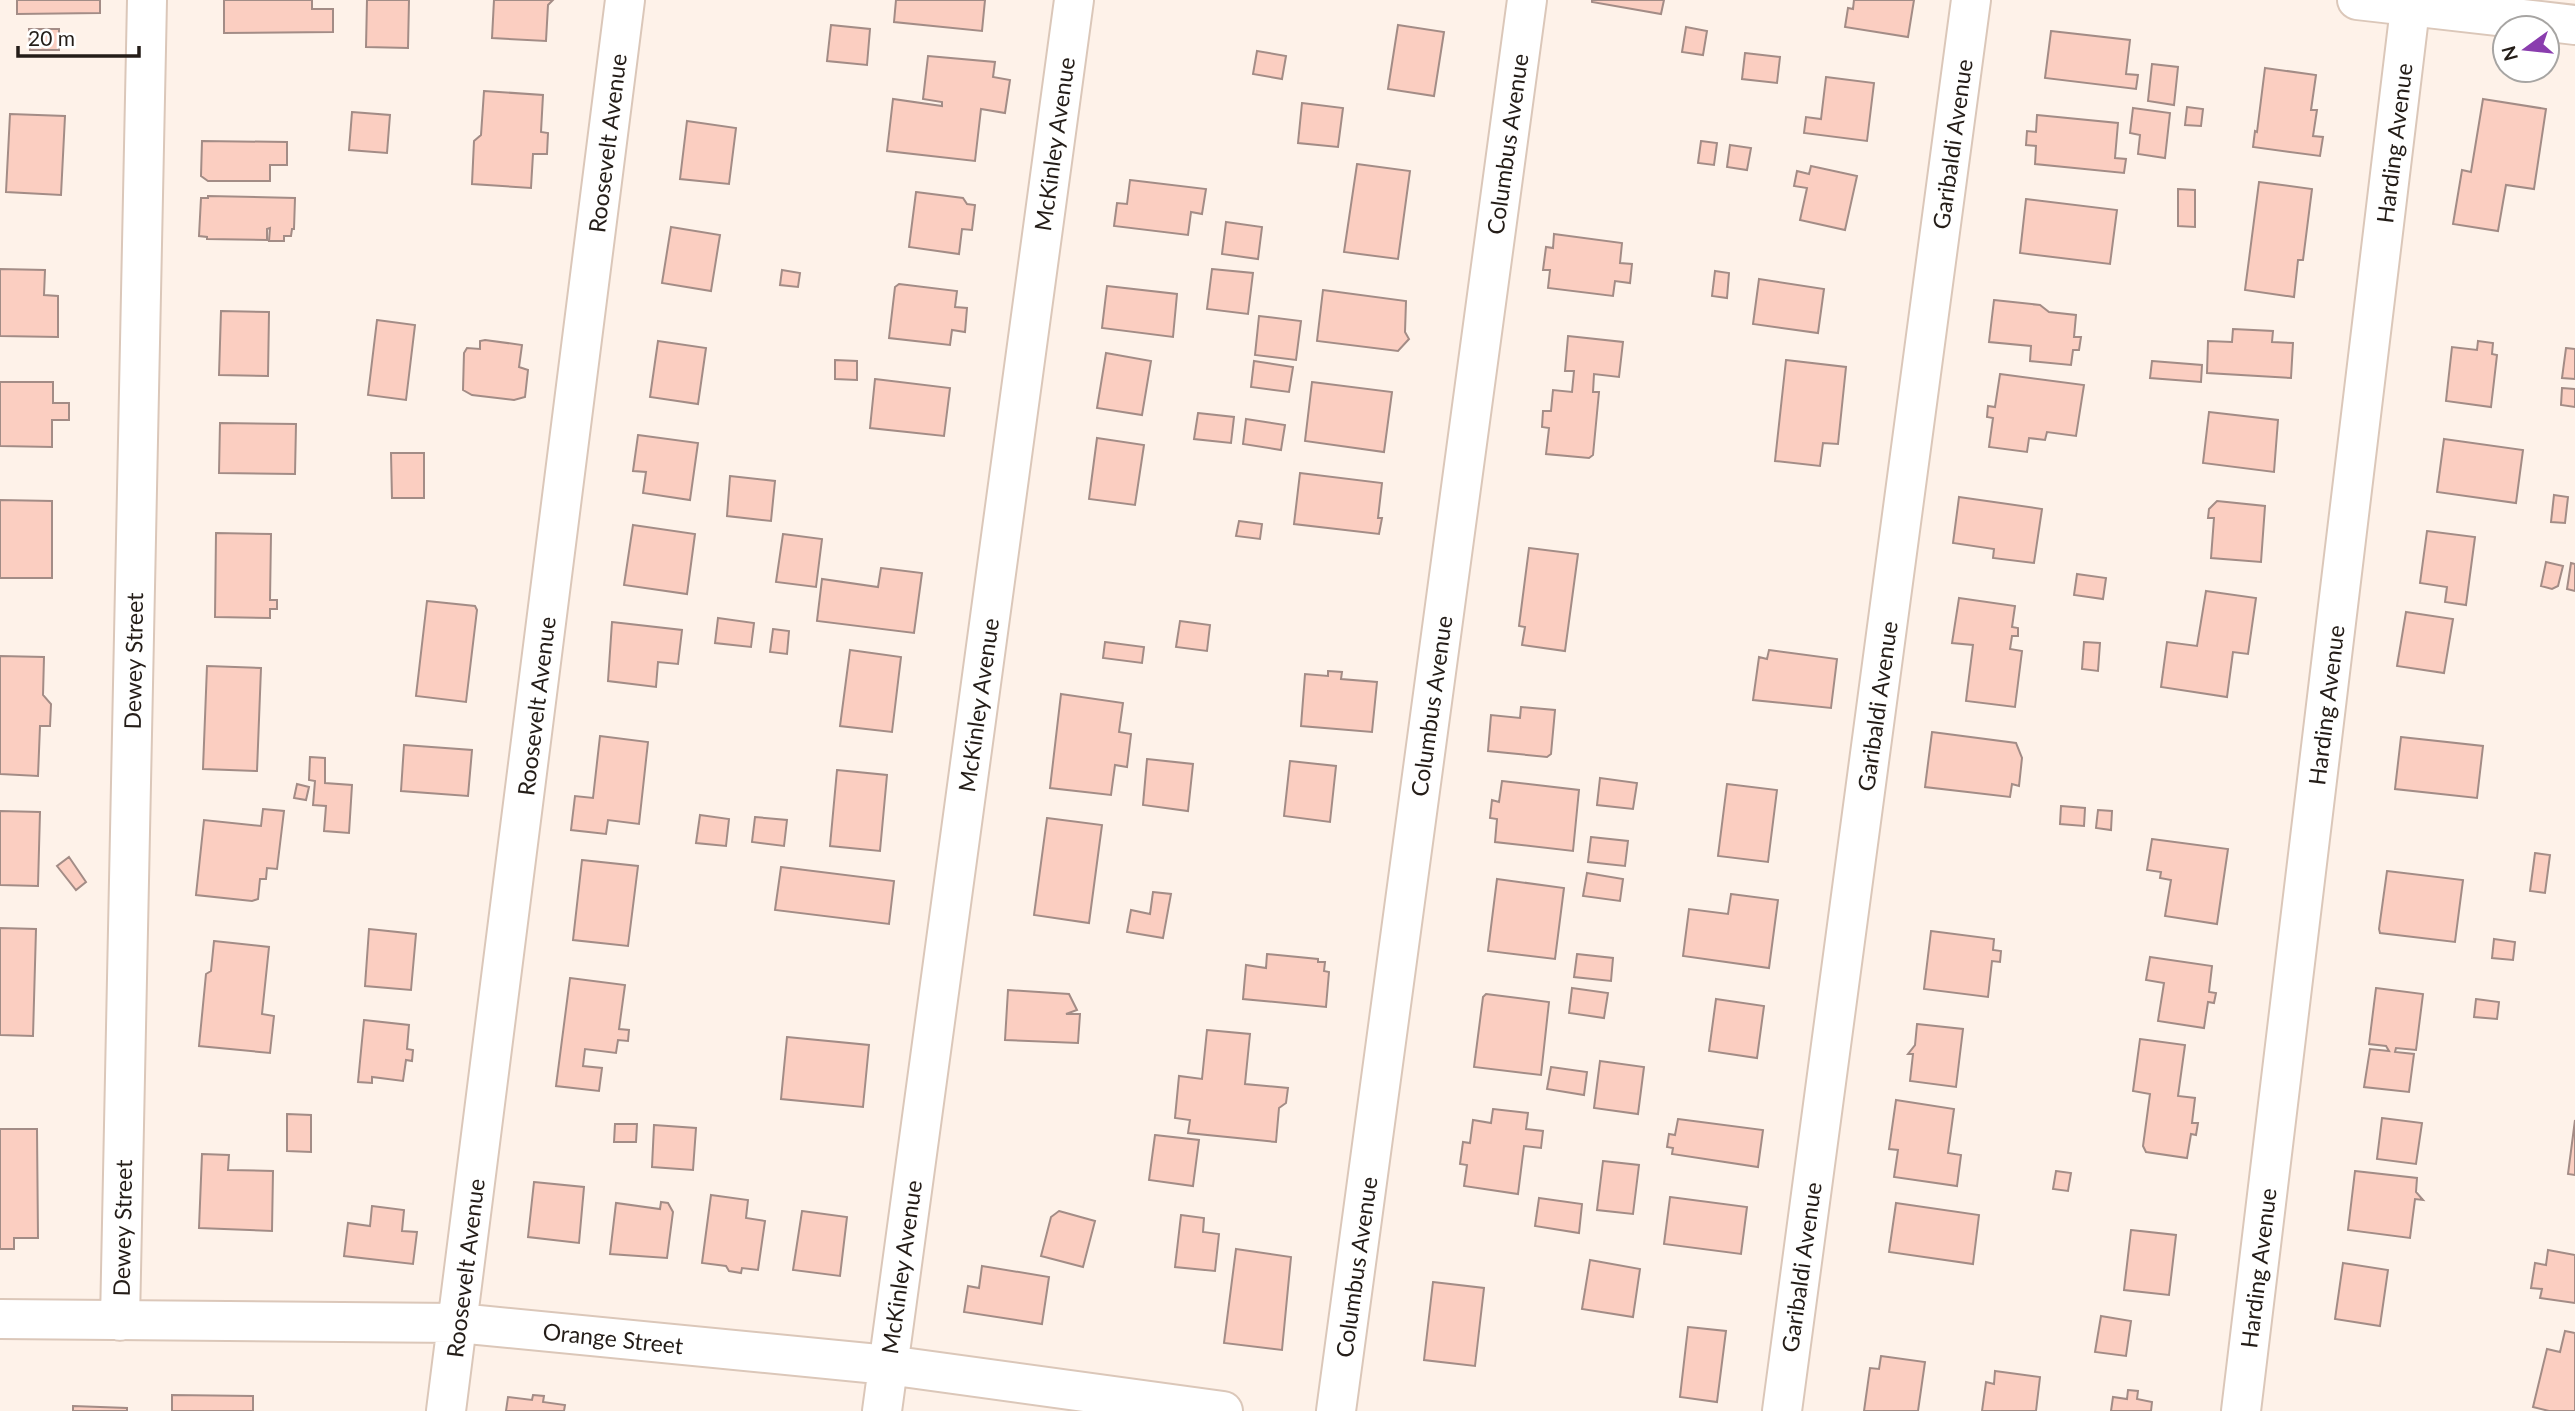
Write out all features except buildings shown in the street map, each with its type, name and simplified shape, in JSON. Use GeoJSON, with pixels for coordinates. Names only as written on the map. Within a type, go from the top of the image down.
{"type":"FeatureCollection","features":[{"type":"Feature","properties":{"kind":"street","name":"Dewey Street"},"geometry":{"type":"LineString","coordinates":[[120,1321],[147,0]]}},
{"type":"Feature","properties":{"kind":"street","name":"Roosevelt Avenue"},"geometry":{"type":"LineString","coordinates":[[446,1411],[625,0]]}},
{"type":"Feature","properties":{"kind":"street","name":"McKinley Avenue"},"geometry":{"type":"LineString","coordinates":[[882,1411],[1074,0]]}},
{"type":"Feature","properties":{"kind":"street","name":"Columbus Avenue"},"geometry":{"type":"LineString","coordinates":[[1336,1411],[1527,0]]}},
{"type":"Feature","properties":{"kind":"street","name":"Garibaldi Avenue"},"geometry":{"type":"LineString","coordinates":[[1782,1411],[1971,0]]}},
{"type":"Feature","properties":{"kind":"street"},"geometry":{"type":"LineString","coordinates":[[2357,0],[2411,4],[2575,25]]}},
{"type":"Feature","properties":{"kind":"street","name":"Harding Avenue"},"geometry":{"type":"LineString","coordinates":[[2241,1411],[2411,4]]}},
{"type":"Feature","properties":{"kind":"street","name":"Orange Street"},"geometry":{"type":"LineString","coordinates":[[0,1319],[458,1322],[888,1365],[1223,1411]]}}]}
